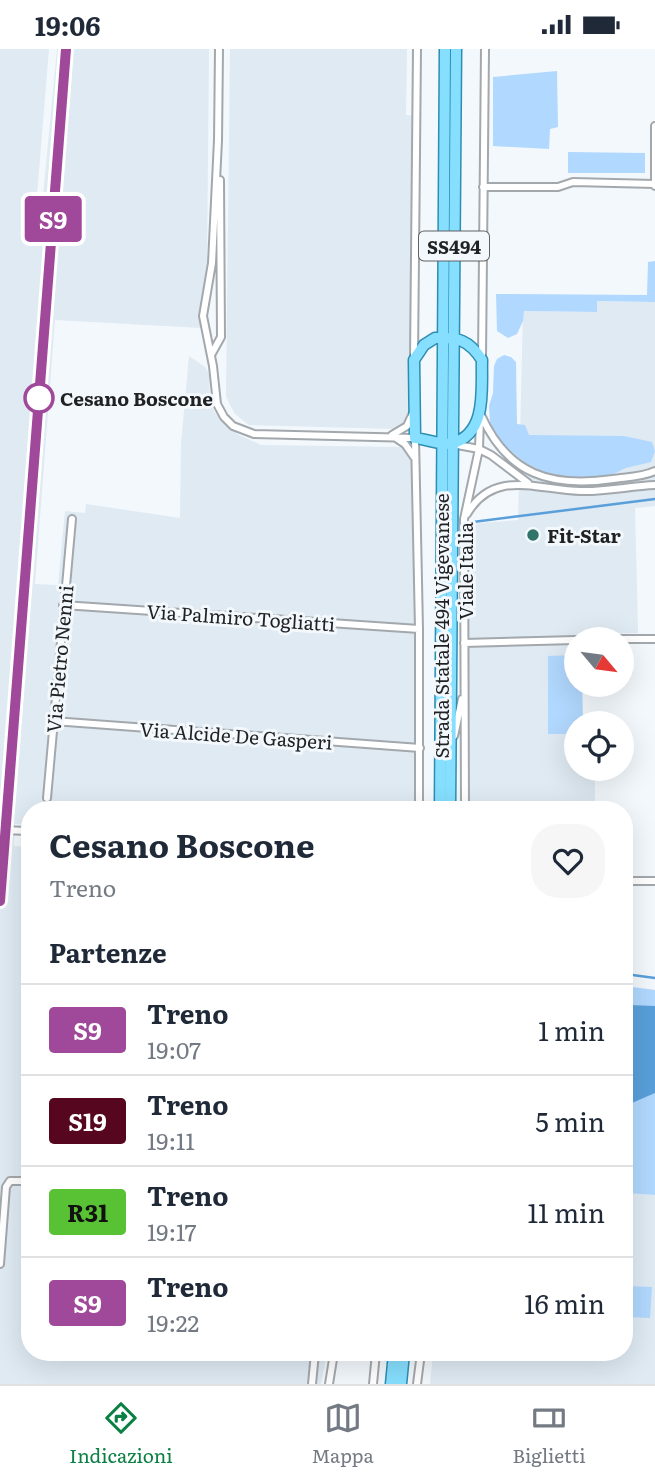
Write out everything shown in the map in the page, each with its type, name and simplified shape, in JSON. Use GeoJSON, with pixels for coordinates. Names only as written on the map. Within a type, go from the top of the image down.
{"type":"FeatureCollection","features":[{"type":"Feature","properties":{"kind":"main road","name":"SS494"},"geometry":{"type":"LineString","coordinates":[[445,49],[446,443]]}},
{"type":"Feature","properties":{"kind":"main road","name":"SS494"},"geometry":{"type":"LineString","coordinates":[[447,338],[456,49]]}},
{"type":"Feature","properties":{"kind":"main road"},"geometry":{"type":"LineString","coordinates":[[435,338],[447,338],[466,341],[482,360],[480,413],[467,435],[446,443],[415,437],[414,360],[424,345],[435,338]]}},
{"type":"Feature","properties":{"kind":"main road","name":"Strada Statale 494 Vigevanese"},"geometry":{"type":"LineString","coordinates":[[446,443],[450,801]]}},
{"type":"Feature","properties":{"kind":"main road","name":"Strada Statale 494 Vigevanese"},"geometry":{"type":"LineString","coordinates":[[440,801],[446,443]]}},
{"type":"Feature","properties":{"kind":"main road"},"geometry":{"type":"LineString","coordinates":[[391,1384],[393,1361]]}},
{"type":"Feature","properties":{"kind":"main road"},"geometry":{"type":"LineString","coordinates":[[401,1384],[403,1361]]}},
{"type":"Feature","properties":{"kind":"street"},"geometry":{"type":"LineString","coordinates":[[211,355],[220,337],[219,49]]}},
{"type":"Feature","properties":{"kind":"street"},"geometry":{"type":"LineString","coordinates":[[414,360],[417,49]]}},
{"type":"Feature","properties":{"kind":"street"},"geometry":{"type":"LineString","coordinates":[[482,360],[485,49]]}},
{"type":"Feature","properties":{"kind":"street"},"geometry":{"type":"LineString","coordinates":[[483,187],[558,187],[573,182],[655,185],[655,126]]}},
{"type":"Feature","properties":{"kind":"street"},"geometry":{"type":"LineString","coordinates":[[218,140],[212,263],[203,316],[217,404],[224,417],[233,426],[254,434],[415,437],[419,801]]}},
{"type":"Feature","properties":{"kind":"street"},"geometry":{"type":"LineString","coordinates":[[391,436],[407,426],[415,407]]}},
{"type":"Feature","properties":{"kind":"street"},"geometry":{"type":"LineString","coordinates":[[480,413],[489,433],[509,458],[547,478],[586,483],[623,479],[655,471]]}},
{"type":"Feature","properties":{"kind":"street","name":"Viale Italia"},"geometry":{"type":"LineString","coordinates":[[465,801],[464,519],[478,449],[480,413]]}},
{"type":"Feature","properties":{"kind":"street"},"geometry":{"type":"LineString","coordinates":[[391,436],[405,444],[415,460]]}},
{"type":"Feature","properties":{"kind":"street"},"geometry":{"type":"LineString","coordinates":[[446,443],[478,449],[491,455],[510,472],[530,484],[555,490],[579,491],[655,485]]}},
{"type":"Feature","properties":{"kind":"street"},"geometry":{"type":"LineString","coordinates":[[464,519],[474,502],[485,494],[500,487],[530,484]]}},
{"type":"Feature","properties":{"kind":"street","name":"Via Pietro Nenni"},"geometry":{"type":"LineString","coordinates":[[47,798],[72,519]]}},
{"type":"Feature","properties":{"kind":"street","name":"Via Palmiro Togliatti"},"geometry":{"type":"LineString","coordinates":[[63,604],[419,629]]}},
{"type":"Feature","properties":{"kind":"street"},"geometry":{"type":"LineString","coordinates":[[634,639],[655,639]]}},
{"type":"Feature","properties":{"kind":"street"},"geometry":{"type":"LineString","coordinates":[[464,643],[564,640]]}},
{"type":"Feature","properties":{"kind":"street","name":"Viale Italia"},"geometry":{"type":"LineString","coordinates":[[450,762],[464,689]]}},
{"type":"Feature","properties":{"kind":"street","name":"Via Alcide De Gasperi"},"geometry":{"type":"LineString","coordinates":[[53,721],[420,748]]}},
{"type":"Feature","properties":{"kind":"street"},"geometry":{"type":"LineString","coordinates":[[0,830],[21,831]]}},
{"type":"Feature","properties":{"kind":"street"},"geometry":{"type":"LineString","coordinates":[[633,881],[655,881]]}},
{"type":"Feature","properties":{"kind":"street"},"geometry":{"type":"LineString","coordinates":[[0,1264],[6,1187],[10,1181],[21,1181]]}},
{"type":"Feature","properties":{"kind":"street"},"geometry":{"type":"LineString","coordinates":[[312,1384],[314,1361]]}},
{"type":"Feature","properties":{"kind":"street"},"geometry":{"type":"LineString","coordinates":[[330,1384],[333,1361]]}},
{"type":"Feature","properties":{"kind":"street"},"geometry":{"type":"LineString","coordinates":[[373,1384],[375,1361]]}},
{"type":"Feature","properties":{"kind":"street"},"geometry":{"type":"LineString","coordinates":[[417,1384],[420,1361]]}},
{"type":"Feature","properties":{"kind":"shaded area"},"geometry":{"type":"Polygon","coordinates":[[[0,49],[49,49],[37,195],[43,196],[57,49],[209,49],[207,268],[201,328],[55,320],[35,584],[58,585],[65,511],[85,513],[86,504],[180,518],[181,444],[189,356],[205,367],[209,374],[210,404],[216,414],[237,434],[261,445],[402,447],[412,462],[418,647],[415,801],[21,801],[21,824],[15,824],[14,846],[21,846],[21,1361],[325,1361],[321,1384],[0,1384],[0,49]]]}},
{"type":"Feature","properties":{"kind":"shaded area"},"geometry":{"type":"Polygon","coordinates":[[[230,49],[407,49],[406,115],[414,116],[411,416],[405,426],[395,429],[249,425],[235,414],[230,405],[226,396],[230,49]]]}},
{"type":"Feature","properties":{"kind":"shaded area"},"geometry":{"type":"Polygon","coordinates":[[[557,71],[558,127],[550,129],[549,149],[493,146],[493,77],[557,71]]]}},
{"type":"Feature","properties":{"kind":"shaded area"},"geometry":{"type":"Polygon","coordinates":[[[568,152],[645,153],[645,173],[568,173],[568,152]]]}},
{"type":"Feature","properties":{"kind":"shaded area"},"geometry":{"type":"Polygon","coordinates":[[[655,261],[655,302],[597,301],[597,312],[524,311],[517,334],[508,338],[497,331],[496,294],[647,295],[648,262],[655,261]]]}},
{"type":"Feature","properties":{"kind":"shaded area"},"geometry":{"type":"Polygon","coordinates":[[[597,301],[655,302],[655,506],[635,508],[638,633],[634,633],[634,627],[564,627],[564,697],[582,697],[583,711],[564,711],[564,781],[595,781],[595,801],[470,801],[468,524],[518,520],[523,311],[597,312],[597,301]]]}},
{"type":"Feature","properties":{"kind":"shaded area"},"geometry":{"type":"Polygon","coordinates":[[[504,355],[516,362],[517,424],[525,425],[529,435],[624,436],[652,442],[655,451],[651,462],[626,468],[609,476],[587,479],[546,473],[525,463],[500,442],[490,423],[489,406],[493,393],[494,366],[497,359],[504,355]]]}},
{"type":"Feature","properties":{"kind":"shaded area"},"geometry":{"type":"Polygon","coordinates":[[[564,655],[564,697],[582,697],[583,711],[564,711],[564,734],[548,734],[548,656],[564,655]]]}},
{"type":"Feature","properties":{"kind":"shaded area"},"geometry":{"type":"Polygon","coordinates":[[[633,987],[655,990],[655,1195],[633,1194],[633,987]]]}},
{"type":"Feature","properties":{"kind":"shaded area"},"geometry":{"type":"Polygon","coordinates":[[[633,1005],[655,1006],[655,1093],[633,1103],[633,1005]]]}},
{"type":"Feature","properties":{"kind":"shaded area"},"geometry":{"type":"Polygon","coordinates":[[[633,1194],[655,1195],[655,1384],[430,1384],[432,1361],[633,1361],[633,1194]]]}},
{"type":"Feature","properties":{"kind":"shaded area"},"geometry":{"type":"Polygon","coordinates":[[[633,1286],[652,1287],[650,1318],[633,1317],[633,1286]]]}},
{"type":"Feature","properties":{"kind":"waterway"},"geometry":{"type":"LineString","coordinates":[[473,522],[655,499]]}},
{"type":"Feature","properties":{"kind":"waterway"},"geometry":{"type":"LineString","coordinates":[[633,975],[655,978]]}},
{"type":"Feature","properties":{"kind":"railway"},"geometry":{"type":"LineString","coordinates":[[0,901],[66,49]]}},
{"type":"Feature","properties":{"kind":"train","name":"S9"},"geometry":{"type":"LineString","coordinates":[[0,901],[66,49]]}},
{"type":"Feature","properties":{"kind":"place","name":"Cesano Boscone"},"geometry":{"type":"Point","coordinates":[39,398]}},
{"type":"Feature","properties":{"kind":"place","name":"Fit-Star"},"geometry":{"type":"Point","coordinates":[533,535]}}]}
